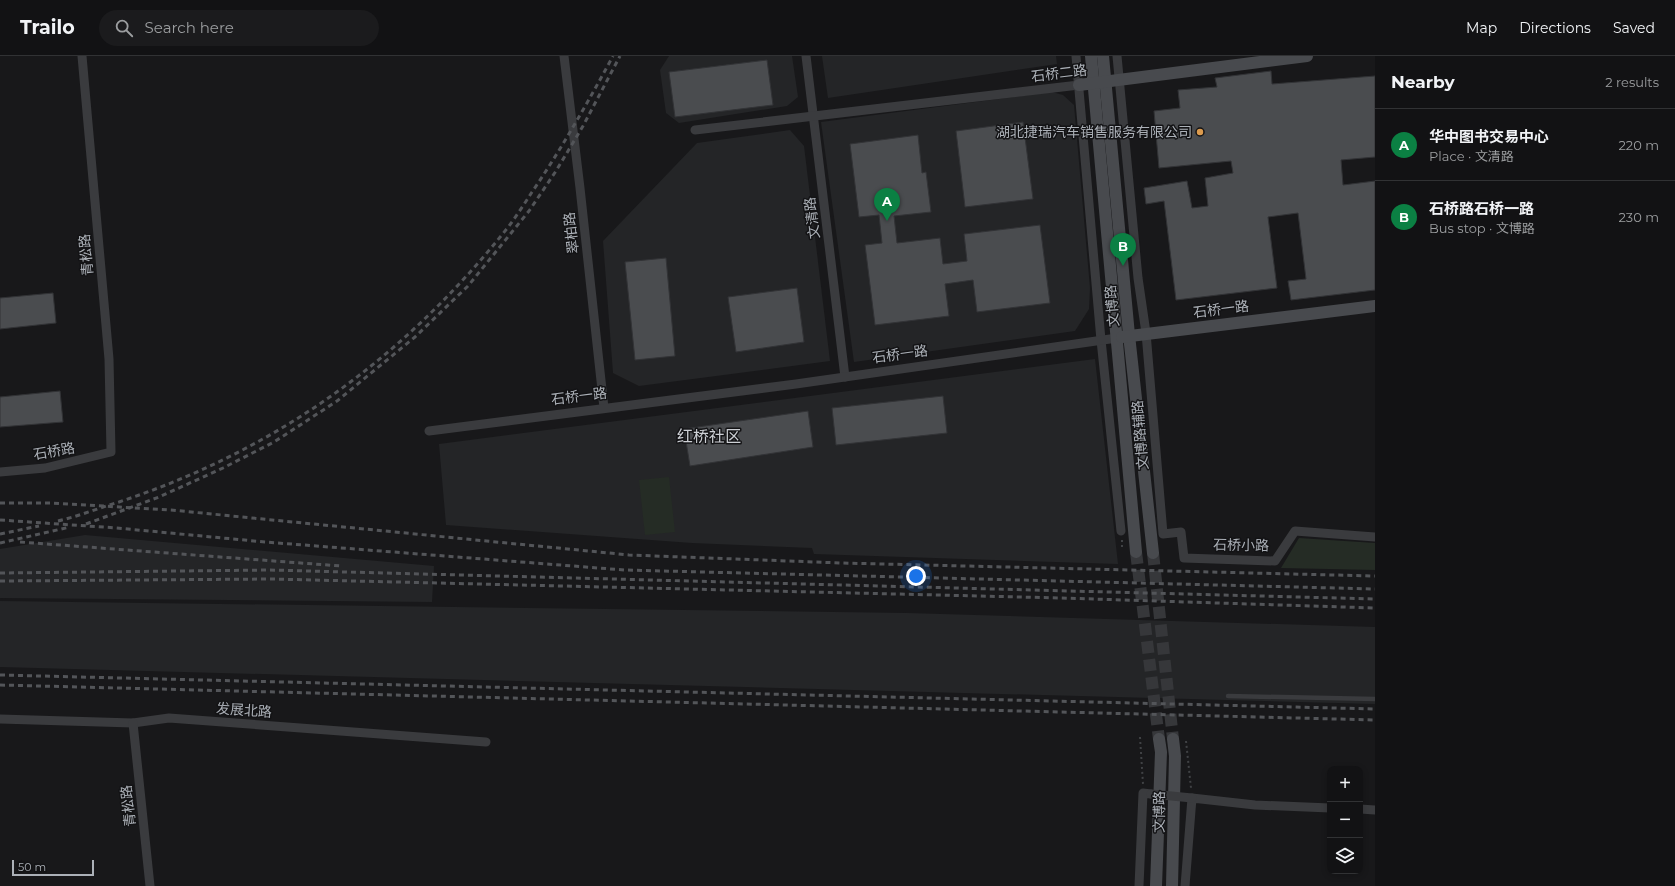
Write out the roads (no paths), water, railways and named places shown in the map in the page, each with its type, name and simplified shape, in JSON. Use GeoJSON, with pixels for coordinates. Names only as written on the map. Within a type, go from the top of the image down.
{"type":"FeatureCollection","features":[{"type":"Feature","properties":{"kind":"main road","name":"文博路"},"geometry":{"type":"LineString","coordinates":[[1091,56],[1136,552]]}},
{"type":"Feature","properties":{"kind":"main road","name":"文博路"},"geometry":{"type":"LineString","coordinates":[[1103,56],[1129,335],[1153,553]]}},
{"type":"Feature","properties":{"kind":"main road","name":"石桥二路"},"geometry":{"type":"LineString","coordinates":[[1079,85],[1307,56]]}},
{"type":"Feature","properties":{"kind":"main road","name":"石桥一路"},"geometry":{"type":"LineString","coordinates":[[1117,338],[1129,335],[1375,306]]}},
{"type":"Feature","properties":{"kind":"main road"},"geometry":{"type":"LineString","coordinates":[[1156,886],[1161,752],[1159,739]]}},
{"type":"Feature","properties":{"kind":"main road","name":"文博路"},"geometry":{"type":"LineString","coordinates":[[1172,886],[1175,763],[1173,739]]}},
{"type":"Feature","properties":{"kind":"street","name":"青松路"},"geometry":{"type":"LineString","coordinates":[[82,56],[109,359],[112,452]]}},
{"type":"Feature","properties":{"kind":"street","name":"翠柏路"},"geometry":{"type":"LineString","coordinates":[[564,56],[604,408]]}},
{"type":"Feature","properties":{"kind":"street","name":"文清路"},"geometry":{"type":"LineString","coordinates":[[806,56],[844,377]]}},
{"type":"Feature","properties":{"kind":"street"},"geometry":{"type":"LineString","coordinates":[[1076,56],[1101,340],[1121,531]]}},
{"type":"Feature","properties":{"kind":"street","name":"文博路辅路"},"geometry":{"type":"LineString","coordinates":[[1118,56],[1138,278],[1146,333],[1163,534]]}},
{"type":"Feature","properties":{"kind":"street","name":"石桥二路"},"geometry":{"type":"LineString","coordinates":[[695,130],[1079,85]]}},
{"type":"Feature","properties":{"kind":"street","name":"石桥一路"},"geometry":{"type":"LineString","coordinates":[[429,431],[844,377],[1117,338]]}},
{"type":"Feature","properties":{"kind":"street","name":"石桥路"},"geometry":{"type":"LineString","coordinates":[[0,472],[46,468],[112,452]]}},
{"type":"Feature","properties":{"kind":"street","name":"石桥小路"},"geometry":{"type":"LineString","coordinates":[[1163,534],[1181,532],[1184,558],[1275,561],[1295,531],[1375,537]]}},
{"type":"Feature","properties":{"kind":"street","name":"发展北路"},"geometry":{"type":"LineString","coordinates":[[0,719],[133,723],[169,718],[486,742]]}},
{"type":"Feature","properties":{"kind":"street","name":"青松路"},"geometry":{"type":"LineString","coordinates":[[133,723],[150,886]]}},
{"type":"Feature","properties":{"kind":"street"},"geometry":{"type":"LineString","coordinates":[[1139,886],[1147,794],[1255,805],[1327,808]]}},
{"type":"Feature","properties":{"kind":"street"},"geometry":{"type":"LineString","coordinates":[[1185,886],[1192,798]]}},
{"type":"Feature","properties":{"kind":"street"},"geometry":{"type":"LineString","coordinates":[[1363,810],[1375,810]]}},
{"type":"Feature","properties":{"kind":"lane"},"geometry":{"type":"LineString","coordinates":[[1228,696],[1375,699]]}},
{"type":"Feature","properties":{"kind":"tunnel"},"geometry":{"type":"LineString","coordinates":[[1136,552],[1159,739]]}},
{"type":"Feature","properties":{"kind":"tunnel"},"geometry":{"type":"LineString","coordinates":[[1153,553],[1173,739]]}},
{"type":"Feature","properties":{"kind":"railway"},"geometry":{"type":"LineString","coordinates":[[58,521],[119,502],[177,480],[233,455],[285,426],[335,393],[382,357],[427,317],[469,273],[509,226],[564,142],[613,56]]}},
{"type":"Feature","properties":{"kind":"railway"},"geometry":{"type":"LineString","coordinates":[[86,524],[159,497],[223,468],[274,442],[337,401],[415,337],[468,286],[529,211],[556,171],[583,126],[620,56]]}},
{"type":"Feature","properties":{"kind":"railway"},"geometry":{"type":"LineString","coordinates":[[0,503],[50,503],[171,510],[629,555],[842,563],[1375,576]]}},
{"type":"Feature","properties":{"kind":"railway"},"geometry":{"type":"LineString","coordinates":[[0,520],[117,528],[265,542],[624,570],[1375,589]]}},
{"type":"Feature","properties":{"kind":"railway"},"geometry":{"type":"LineString","coordinates":[[0,534],[39,526]]}},
{"type":"Feature","properties":{"kind":"railway"},"geometry":{"type":"LineString","coordinates":[[0,543],[70,527]]}},
{"type":"Feature","properties":{"kind":"railway"},"geometry":{"type":"LineString","coordinates":[[20,542],[341,566]]}},
{"type":"Feature","properties":{"kind":"railway"},"geometry":{"type":"LineString","coordinates":[[0,573],[270,570],[1375,599]]}},
{"type":"Feature","properties":{"kind":"railway"},"geometry":{"type":"LineString","coordinates":[[0,581],[271,579],[1062,598],[1375,608]]}},
{"type":"Feature","properties":{"kind":"railway"},"geometry":{"type":"LineString","coordinates":[[0,675],[1375,709]]}},
{"type":"Feature","properties":{"kind":"railway"},"geometry":{"type":"LineString","coordinates":[[0,685],[1375,720]]}},
{"type":"Feature","properties":{"kind":"place","name":"湖北捷瑞汽车销售服务有限公司"},"geometry":{"type":"Point","coordinates":[1200,132]}},
{"type":"Feature","properties":{"kind":"place","name":"华中图书交易中心"},"geometry":{"type":"Point","coordinates":[887,221]}},
{"type":"Feature","properties":{"kind":"place","name":"石桥路石桥一路"},"geometry":{"type":"Point","coordinates":[1123,266]}},
{"type":"Feature","properties":{"kind":"district","name":"红桥社区"},"geometry":{"type":"Point","coordinates":[709,436]}}]}
